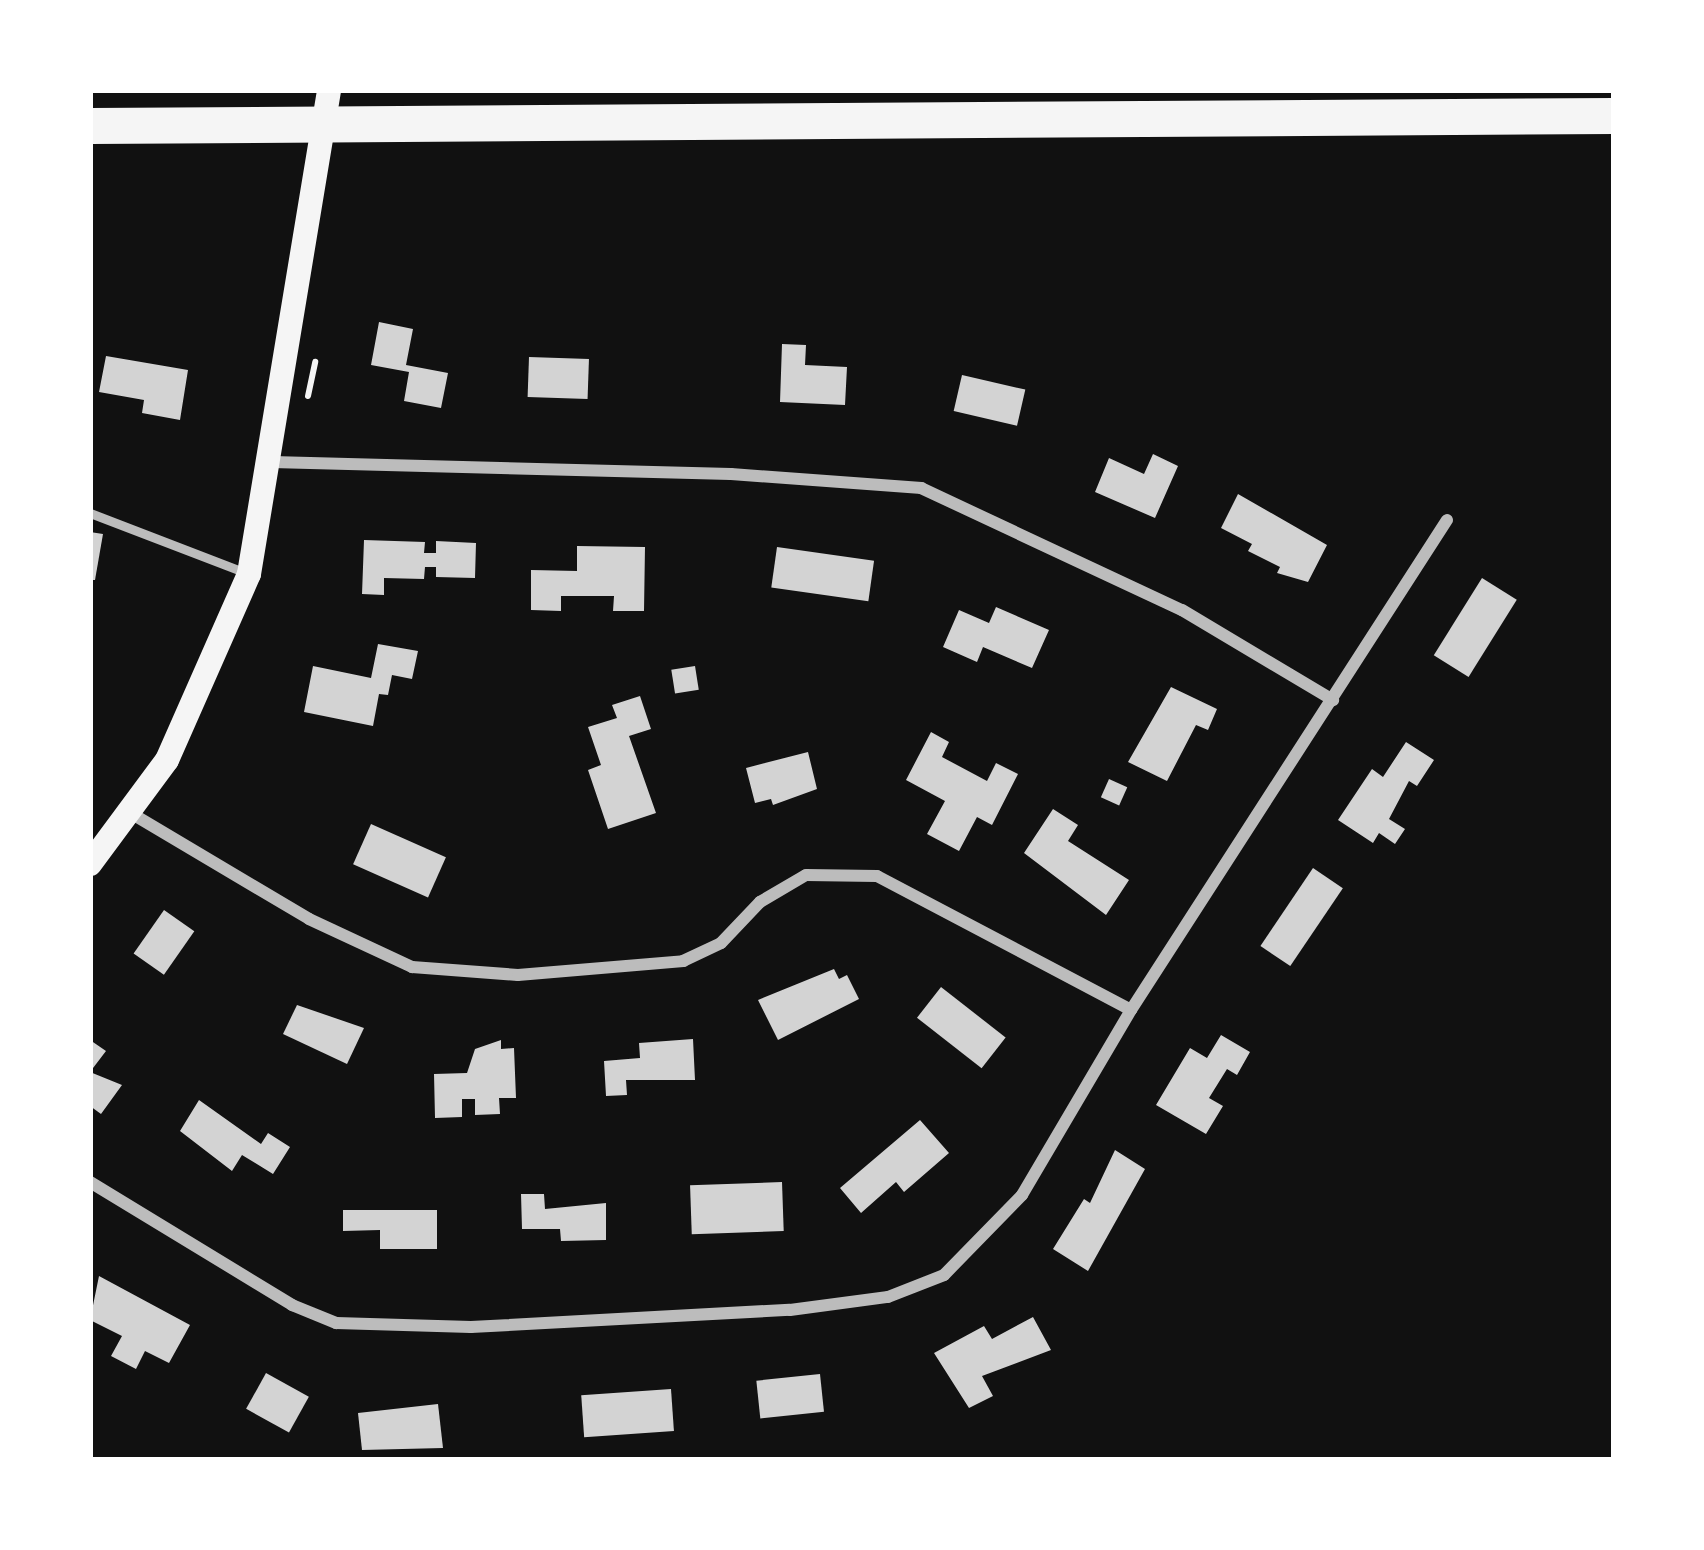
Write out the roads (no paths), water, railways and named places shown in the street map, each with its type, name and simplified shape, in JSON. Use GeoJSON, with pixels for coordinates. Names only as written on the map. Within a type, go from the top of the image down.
{"type":"FeatureCollection","features":[{"type":"Feature","properties":{"kind":"highway"},"geometry":{"type":"LineString","coordinates":[[90,126],[1614,116]]}},
{"type":"Feature","properties":{"kind":"main road"},"geometry":{"type":"LineString","coordinates":[[90,864],[167,760],[249,574],[272,462],[328,90]]}},
{"type":"Feature","properties":{"kind":"street"},"geometry":{"type":"LineString","coordinates":[[272,462],[731,474],[922,488],[1182,610],[1333,700]]}},
{"type":"Feature","properties":{"kind":"street"},"geometry":{"type":"LineString","coordinates":[[90,1182],[292,1305],[336,1323],[471,1327],[888,1297],[944,1275],[1022,1195],[1131,1010],[1447,520]]}},
{"type":"Feature","properties":{"kind":"street"},"geometry":{"type":"LineString","coordinates":[[129,812],[309,919],[412,967],[518,975],[683,961],[721,943],[760,902],[806,875],[877,876],[1131,1010]]}},
{"type":"Feature","properties":{"kind":"lane"},"geometry":{"type":"LineString","coordinates":[[90,513],[249,574]]}}]}
